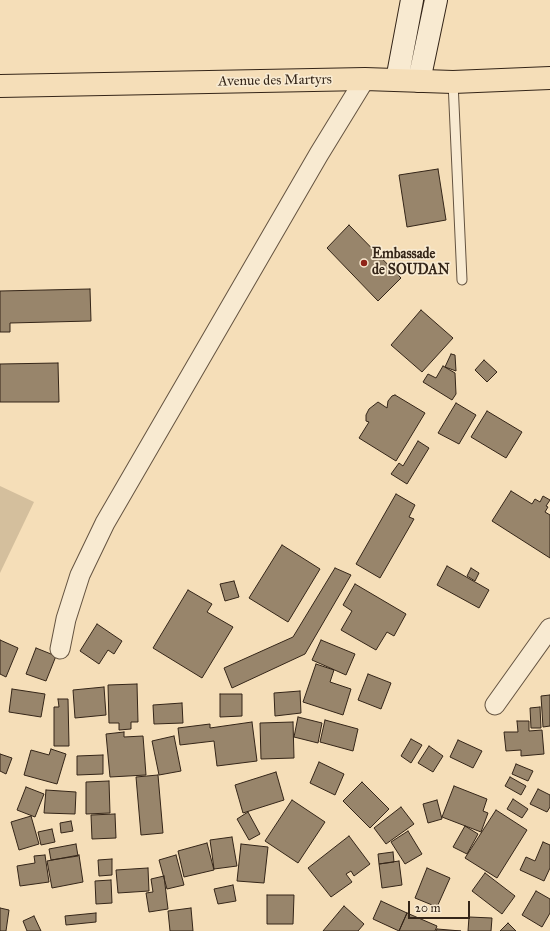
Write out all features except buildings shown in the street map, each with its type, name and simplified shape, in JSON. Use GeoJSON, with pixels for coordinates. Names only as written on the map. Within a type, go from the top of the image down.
{"type":"FeatureCollection","features":[{"type":"Feature","properties":{"kind":"main road","name":"Avenue des Martyrs"},"geometry":{"type":"LineString","coordinates":[[0,86],[365,79],[453,82],[550,78]]}},
{"type":"Feature","properties":{"kind":"street"},"geometry":{"type":"LineString","coordinates":[[397,80],[412,0]]}},
{"type":"Feature","properties":{"kind":"street"},"geometry":{"type":"LineString","coordinates":[[419,81],[436,0]]}},
{"type":"Feature","properties":{"kind":"street"},"geometry":{"type":"LineString","coordinates":[[60,649],[66,619],[80,575],[105,523],[315,161],[365,79]]}},
{"type":"Feature","properties":{"kind":"street"},"geometry":{"type":"LineString","coordinates":[[495,705],[550,628]]}},
{"type":"Feature","properties":{"kind":"lane"},"geometry":{"type":"LineString","coordinates":[[453,82],[462,280]]}},
{"type":"Feature","properties":{"kind":"shaded area"},"geometry":{"type":"Polygon","coordinates":[[[0,486],[34,502],[0,573],[0,486]]]}},
{"type":"Feature","properties":{"kind":"place","name":"Embassade de SOUDAN"},"geometry":{"type":"Point","coordinates":[364,263]}}]}
